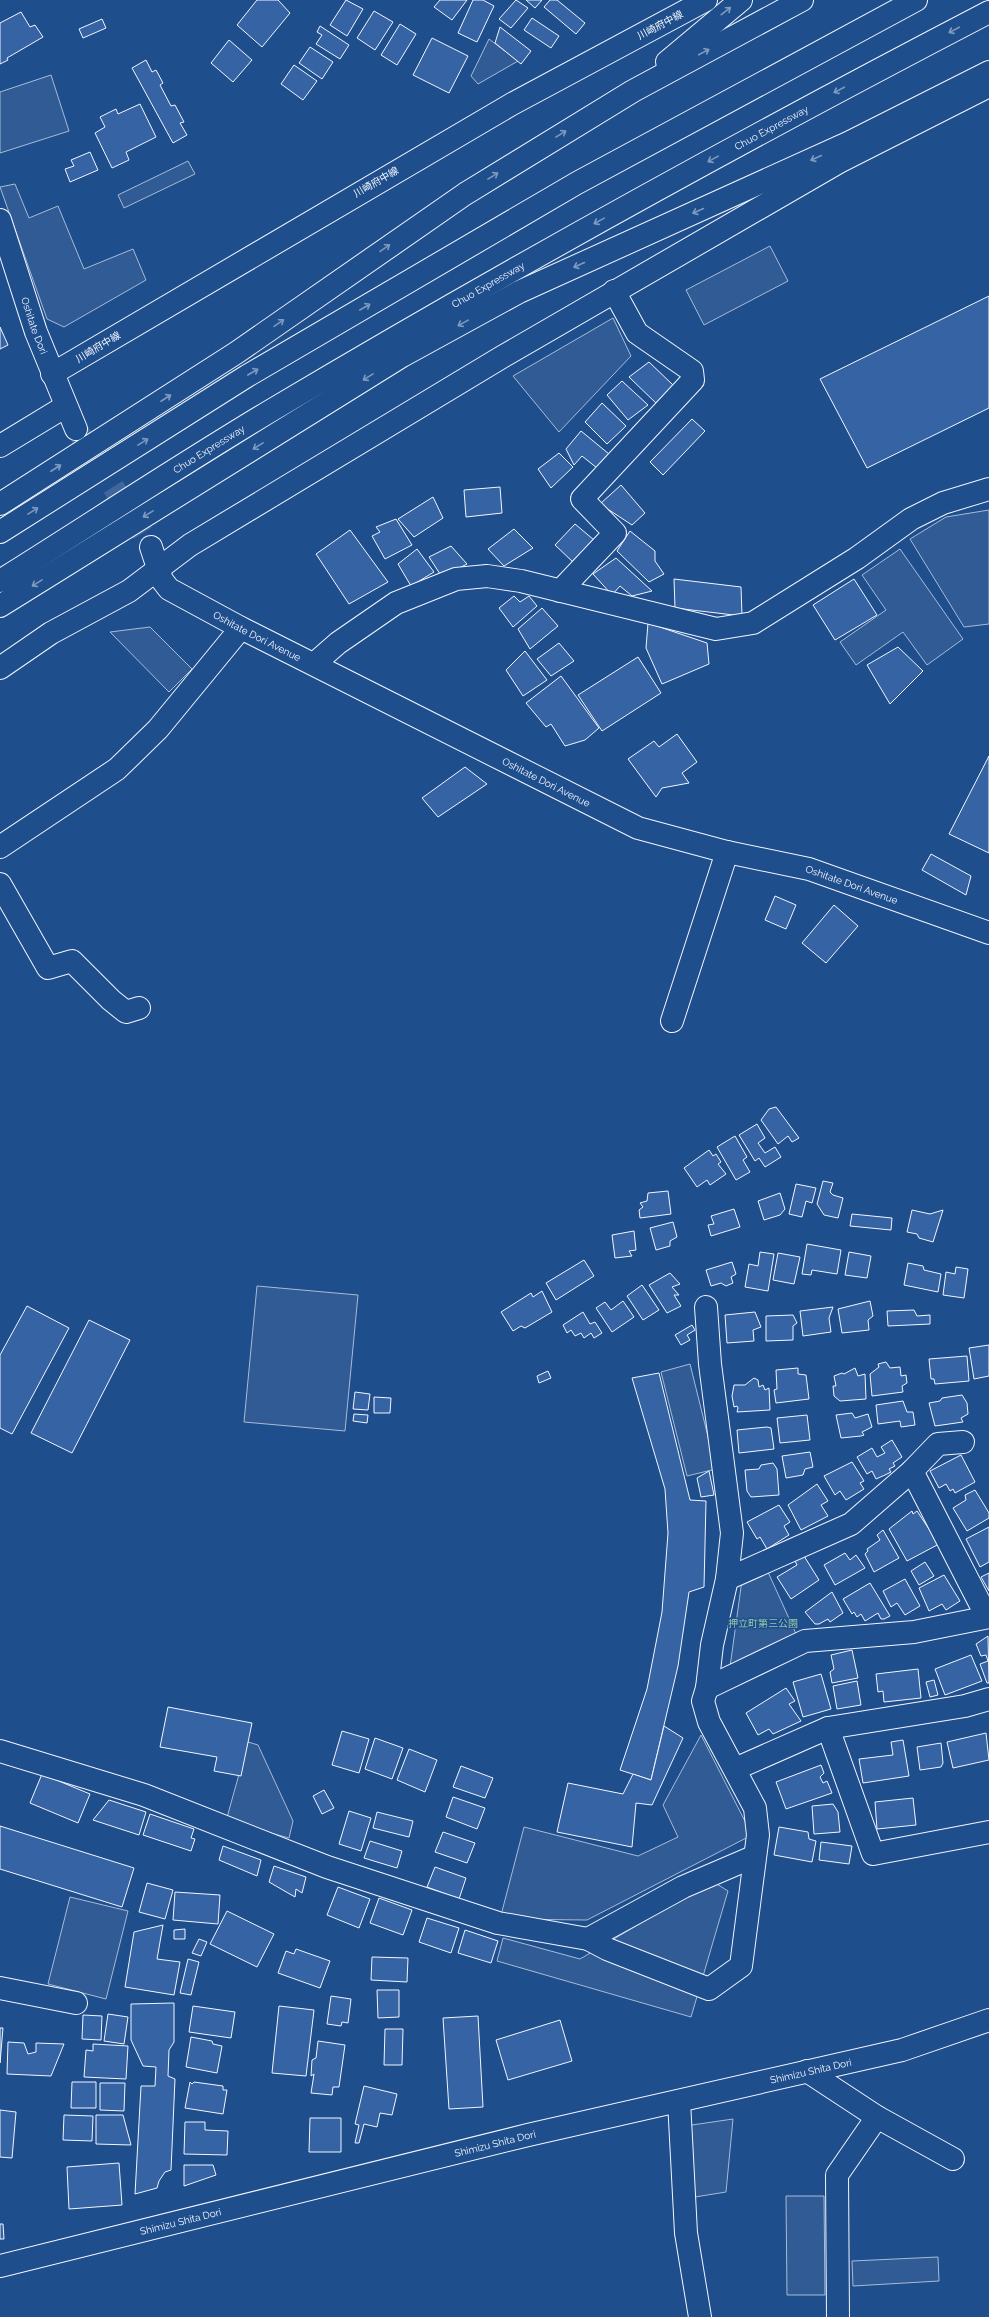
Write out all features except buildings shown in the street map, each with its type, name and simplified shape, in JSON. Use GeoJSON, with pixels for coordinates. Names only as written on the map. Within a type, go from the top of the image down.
{"type":"FeatureCollection","features":[{"type":"Feature","properties":{"kind":"main road","name":"川崎府中線"},"geometry":{"type":"LineString","coordinates":[[52,374],[512,104],[706,0]]}},
{"type":"Feature","properties":{"kind":"main road"},"geometry":{"type":"LineString","coordinates":[[633,91],[740,0]]}},
{"type":"Feature","properties":{"kind":"main road"},"geometry":{"type":"LineString","coordinates":[[0,504],[236,353],[413,228],[528,154],[633,91],[802,0]]}},
{"type":"Feature","properties":{"kind":"main road"},"geometry":{"type":"LineString","coordinates":[[0,532],[247,376],[577,183],[916,0]]}},
{"type":"Feature","properties":{"kind":"main road","name":"Chuo Expressway"},"geometry":{"type":"LineString","coordinates":[[0,581],[270,411],[594,224],[818,101],[989,12]]}},
{"type":"Feature","properties":{"kind":"main road"},"geometry":{"type":"LineString","coordinates":[[0,606],[402,356],[512,296],[848,143],[989,72]]}},
{"type":"Feature","properties":{"kind":"main road"},"geometry":{"type":"LineString","coordinates":[[0,668],[51,632],[129,592],[190,545],[614,291],[839,162],[989,86]]}},
{"type":"Feature","properties":{"kind":"main road","name":"Oshitate Dori"},"geometry":{"type":"LineString","coordinates":[[0,220],[52,374],[76,428]]}},
{"type":"Feature","properties":{"kind":"main road"},"geometry":{"type":"LineString","coordinates":[[560,591],[615,533],[582,499],[693,380],[692,371],[637,333],[614,291]]}},
{"type":"Feature","properties":{"kind":"main road"},"geometry":{"type":"LineString","coordinates":[[0,446],[66,406]]}},
{"type":"Feature","properties":{"kind":"main road"},"geometry":{"type":"LineString","coordinates":[[314,664],[338,642],[396,602],[456,579],[487,576],[521,581],[716,629],[752,623],[857,558],[911,519],[943,503],[989,489]]}},
{"type":"Feature","properties":{"kind":"main road","name":"Oshitate Dori Avenue"},"geometry":{"type":"LineString","coordinates":[[151,547],[162,580],[169,589],[241,628],[638,828],[727,852],[809,869],[989,933]]}},
{"type":"Feature","properties":{"kind":"main road"},"geometry":{"type":"LineString","coordinates":[[0,847],[117,769],[158,729],[241,628]]}},
{"type":"Feature","properties":{"kind":"main road"},"geometry":{"type":"LineString","coordinates":[[672,1021],[727,852]]}},
{"type":"Feature","properties":{"kind":"main road"},"geometry":{"type":"LineString","coordinates":[[0,884],[48,968],[72,961],[111,1000],[126,1012],[139,1008]]}},
{"type":"Feature","properties":{"kind":"main road"},"geometry":{"type":"LineString","coordinates":[[0,1751],[144,1795],[328,1867],[498,1923],[588,1939],[607,1949],[709,1989],[741,1966],[748,1922],[753,1857],[758,1835],[755,1808],[709,1722],[703,1701],[707,1688],[712,1645],[727,1579],[732,1533],[710,1364],[706,1307]]}},
{"type":"Feature","properties":{"kind":"main road"},"geometry":{"type":"LineString","coordinates":[[727,1579],[851,1524],[912,1471],[938,1444],[963,1442]]}},
{"type":"Feature","properties":{"kind":"main road"},"geometry":{"type":"LineString","coordinates":[[707,1688],[805,1640],[914,1632],[988,1617],[912,1471]]}},
{"type":"Feature","properties":{"kind":"main road"},"geometry":{"type":"LineString","coordinates":[[735,1769],[828,1728],[965,1706],[989,1699]]}},
{"type":"Feature","properties":{"kind":"main road"},"geometry":{"type":"LineString","coordinates":[[828,1728],[873,1854],[989,1832]]}},
{"type":"Feature","properties":{"kind":"main road"},"geometry":{"type":"LineString","coordinates":[[588,1939],[683,1887],[753,1857]]}},
{"type":"Feature","properties":{"kind":"main road"},"geometry":{"type":"LineString","coordinates":[[0,1988],[76,2003]]}},
{"type":"Feature","properties":{"kind":"main road","name":"Shimizu Shita Dori"},"geometry":{"type":"LineString","coordinates":[[0,2266],[528,2135],[902,2050],[989,2020]]}},
{"type":"Feature","properties":{"kind":"main road"},"geometry":{"type":"LineString","coordinates":[[807,2071],[877,2117],[953,2159]]}},
{"type":"Feature","properties":{"kind":"main road"},"geometry":{"type":"LineString","coordinates":[[679,2101],[686,2233],[700,2317]]}},
{"type":"Feature","properties":{"kind":"main road"},"geometry":{"type":"LineString","coordinates":[[838,2317],[837,2175],[877,2117]]}},
{"type":"Feature","properties":{"kind":"shaded area"},"geometry":{"type":"Polygon","coordinates":[[[489,39],[518,61],[478,84],[471,76],[489,39]]]}},
{"type":"Feature","properties":{"kind":"shaded area"},"geometry":{"type":"Polygon","coordinates":[[[51,75],[69,131],[0,153],[0,92],[51,75]]]}},
{"type":"Feature","properties":{"kind":"shaded area"},"geometry":{"type":"Polygon","coordinates":[[[188,161],[195,174],[124,208],[118,195],[188,161]]]}},
{"type":"Feature","properties":{"kind":"shaded area"},"geometry":{"type":"Polygon","coordinates":[[[15,184],[29,218],[58,206],[84,269],[133,249],[146,280],[64,327],[47,319],[0,187],[15,184]]]}},
{"type":"Feature","properties":{"kind":"shaded area"},"geometry":{"type":"Polygon","coordinates":[[[770,246],[788,281],[704,325],[686,290],[770,246]]]}},
{"type":"Feature","properties":{"kind":"shaded area"},"geometry":{"type":"Polygon","coordinates":[[[613,318],[631,356],[559,432],[513,376],[613,318]]]}},
{"type":"Feature","properties":{"kind":"shaded area"},"geometry":{"type":"Polygon","coordinates":[[[989,510],[989,624],[964,627],[910,539],[946,517],[989,510]]]}},
{"type":"Feature","properties":{"kind":"shaded area"},"geometry":{"type":"Polygon","coordinates":[[[900,549],[963,639],[927,665],[903,632],[856,665],[840,642],[886,610],[862,575],[900,549]]]}},
{"type":"Feature","properties":{"kind":"shaded area"},"geometry":{"type":"Polygon","coordinates":[[[150,627],[192,669],[169,692],[110,632],[150,627]]]}},
{"type":"Feature","properties":{"kind":"shaded area"},"geometry":{"type":"Polygon","coordinates":[[[257,1286],[358,1295],[345,1431],[244,1422],[257,1286]]]}},
{"type":"Feature","properties":{"kind":"shaded area"},"geometry":{"type":"Polygon","coordinates":[[[690,1364],[716,1469],[687,1476],[661,1372],[690,1364]]]}},
{"type":"Feature","properties":{"kind":"shaded area","name":"押立町第三公園"},"geometry":{"type":"Polygon","coordinates":[[[768,1572],[797,1636],[730,1667],[742,1580],[768,1572]]]}},
{"type":"Feature","properties":{"kind":"shaded area"},"geometry":{"type":"Polygon","coordinates":[[[701,1735],[752,1835],[587,1920],[500,1919],[524,1827],[638,1856],[678,1837],[663,1805],[701,1735]]]}},
{"type":"Feature","properties":{"kind":"shaded area"},"geometry":{"type":"Polygon","coordinates":[[[248,1742],[258,1745],[293,1821],[289,1838],[226,1821],[248,1742]]]}},
{"type":"Feature","properties":{"kind":"shaded area"},"geometry":{"type":"Polygon","coordinates":[[[712,1881],[728,1891],[691,2017],[497,1961],[503,1938],[580,1959],[712,1881]]]}},
{"type":"Feature","properties":{"kind":"shaded area"},"geometry":{"type":"Polygon","coordinates":[[[70,1897],[128,1911],[106,1999],[48,1984],[70,1897]]]}},
{"type":"Feature","properties":{"kind":"shaded area"},"geometry":{"type":"Polygon","coordinates":[[[733,2119],[726,2192],[695,2197],[685,2126],[733,2119]]]}},
{"type":"Feature","properties":{"kind":"shaded area"},"geometry":{"type":"Polygon","coordinates":[[[786,2196],[824,2196],[825,2295],[787,2295],[786,2196]]]}},
{"type":"Feature","properties":{"kind":"shaded area"},"geometry":{"type":"Polygon","coordinates":[[[938,2257],[939,2281],[853,2286],[852,2261],[938,2257]]]}},
{"type":"Feature","properties":{"kind":"tunnel"},"geometry":{"type":"LineString","coordinates":[[78,431],[151,547]]}}]}
